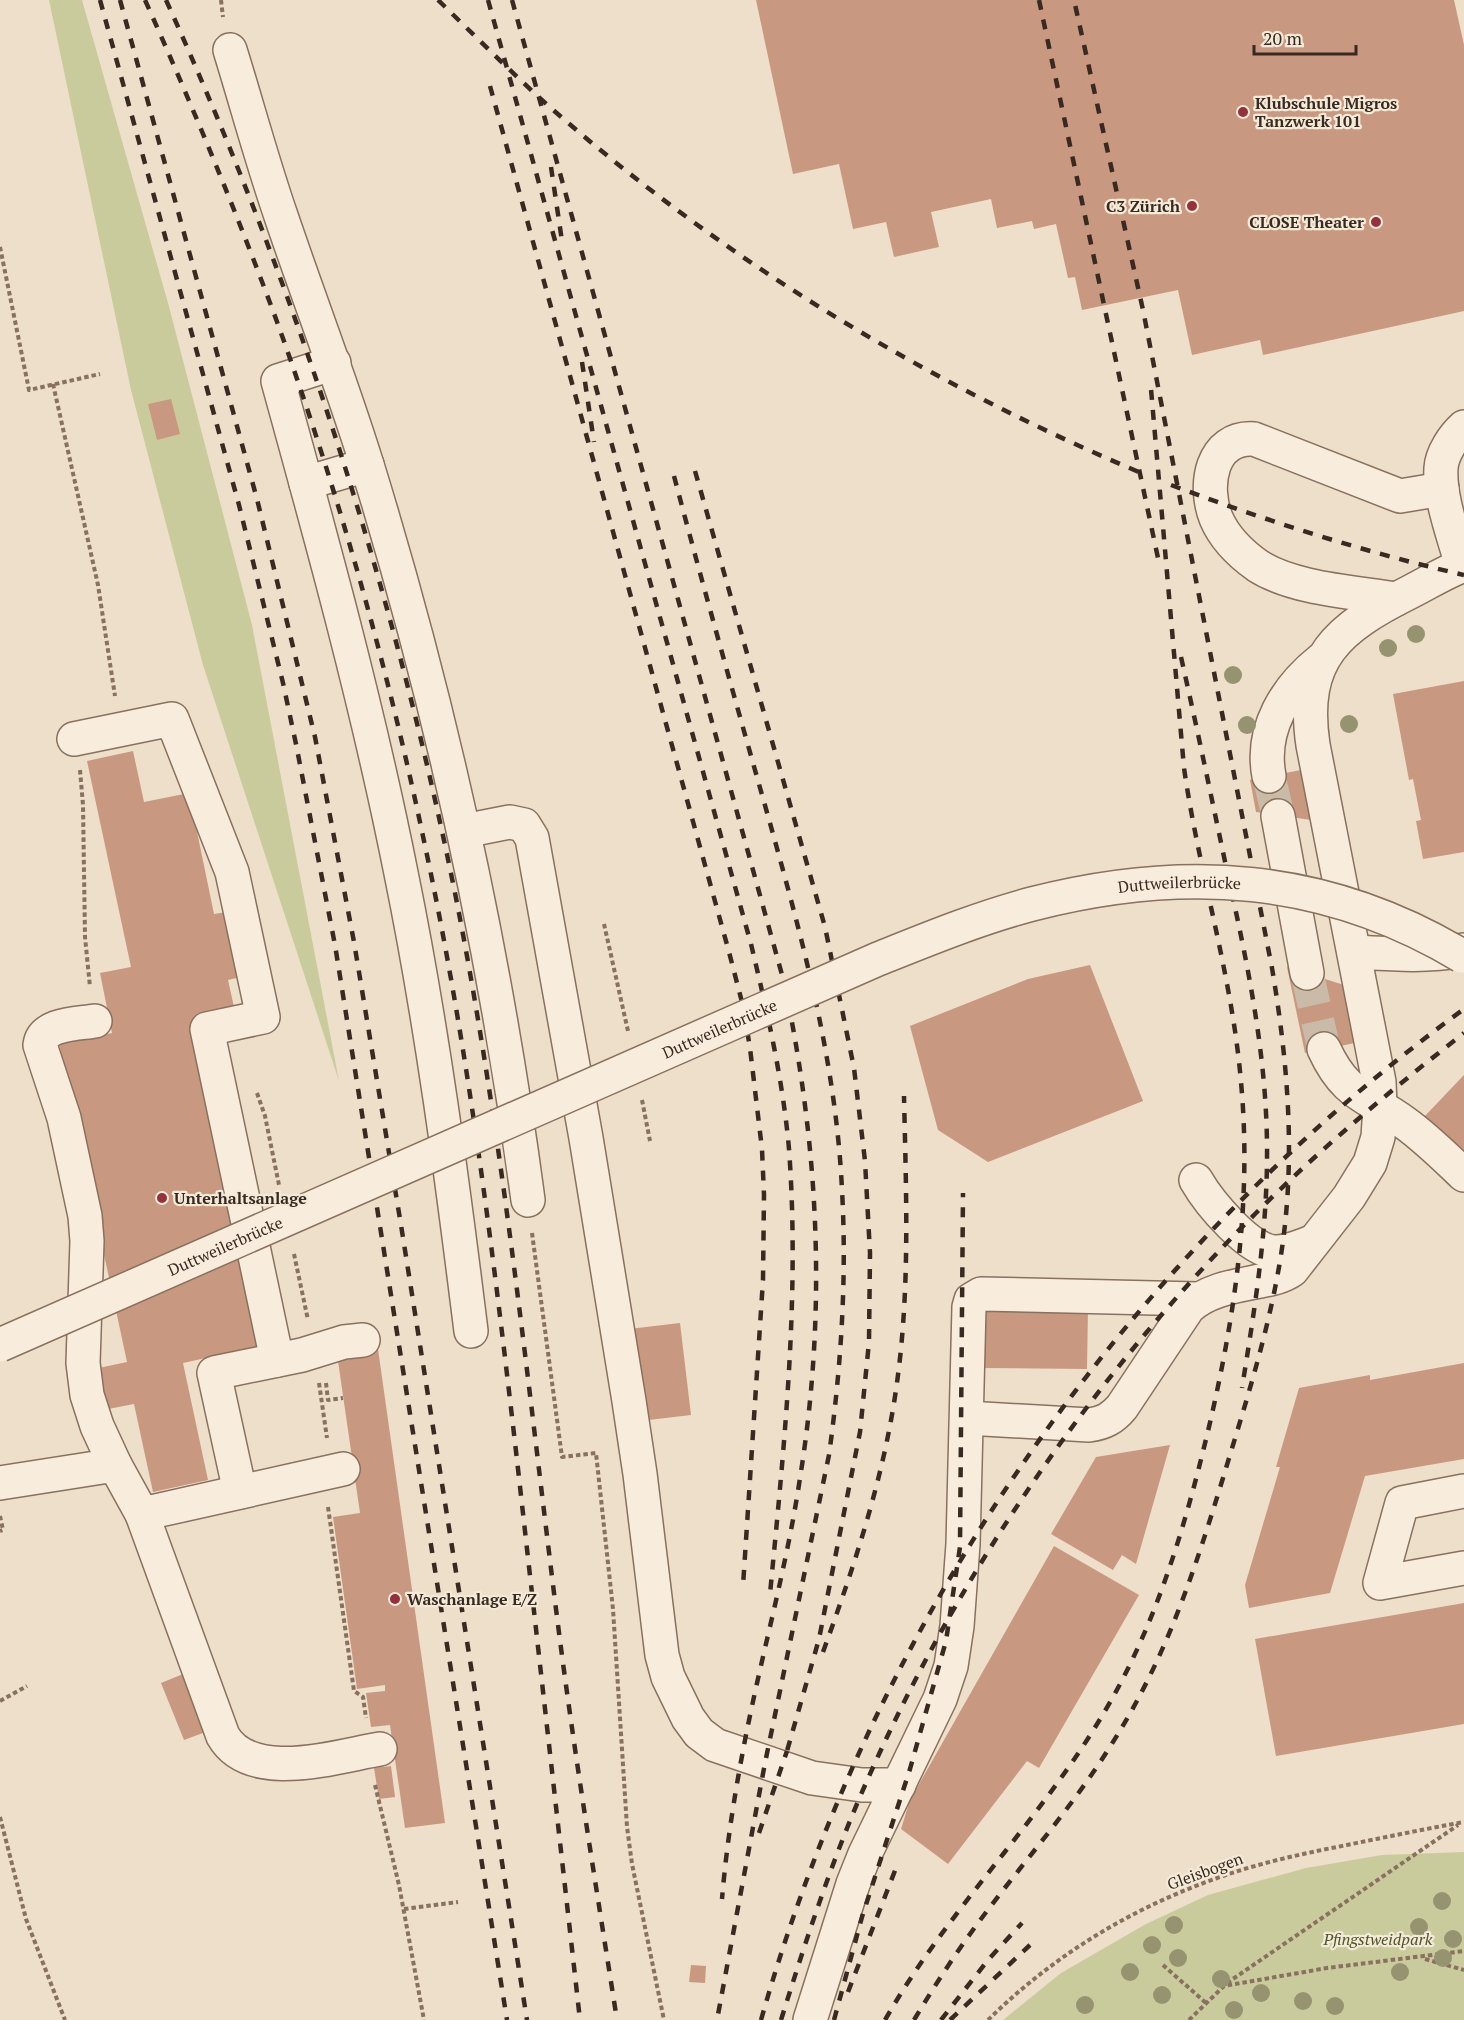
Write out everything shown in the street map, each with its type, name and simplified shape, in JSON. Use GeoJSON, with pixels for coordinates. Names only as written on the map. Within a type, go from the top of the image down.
{"type":"FeatureCollection","features":[{"type":"Feature","properties":{"kind":"street"},"geometry":{"type":"LineString","coordinates":[[230,50],[281,216],[334,363],[367,465],[418,645],[464,831],[505,1048],[528,1200]]}},
{"type":"Feature","properties":{"kind":"street"},"geometry":{"type":"LineString","coordinates":[[334,363],[278,381],[354,662],[404,886],[435,1060],[471,1331]]}},
{"type":"Feature","properties":{"kind":"street"},"geometry":{"type":"LineString","coordinates":[[1269,776],[1266,762],[1276,715],[1294,685],[1325,657],[1346,630],[1396,598],[1463,565],[1442,489],[1441,465],[1454,436],[1464,427]]}},
{"type":"Feature","properties":{"kind":"street"},"geometry":{"type":"LineString","coordinates":[[1396,598],[1289,580],[1272,574],[1251,560],[1232,543],[1216,520],[1210,493],[1216,459],[1222,450],[1236,441],[1254,439],[1400,496],[1442,489]]}},
{"type":"Feature","properties":{"kind":"street"},"geometry":{"type":"LineString","coordinates":[[306,483],[367,465]]}},
{"type":"Feature","properties":{"kind":"street"},"geometry":{"type":"LineString","coordinates":[[967,1418],[1089,1425],[1105,1422],[1117,1413],[1178,1319],[1197,1299],[1213,1292],[1283,1276],[1296,1266],[1312,1242],[1349,1197],[1366,1170],[1378,1137],[1380,1107],[1376,1062],[1311,733],[1312,694],[1315,680],[1325,657]]}},
{"type":"Feature","properties":{"kind":"street"},"geometry":{"type":"LineString","coordinates":[[74,739],[172,718],[232,872],[262,1017],[207,1029],[277,1360]]}},
{"type":"Feature","properties":{"kind":"street"},"geometry":{"type":"LineString","coordinates":[[1278,816],[1307,973]]}},
{"type":"Feature","properties":{"kind":"street"},"geometry":{"type":"LineString","coordinates":[[464,831],[515,822],[525,825],[532,838],[586,1138],[629,1401],[662,1655],[677,1698],[699,1733],[715,1745],[812,1778],[862,1785],[899,1785]]}},
{"type":"Feature","properties":{"kind":"street","name":"Duttweilerbrücke"},"geometry":{"type":"LineString","coordinates":[[0,1345],[878,959],[958,928],[1030,905],[1090,891],[1154,882],[1216,881],[1281,887],[1371,912],[1433,939],[1464,958]]}},
{"type":"Feature","properties":{"kind":"street"},"geometry":{"type":"LineString","coordinates":[[1354,952],[1414,955],[1444,954],[1464,950]]}},
{"type":"Feature","properties":{"kind":"street"},"geometry":{"type":"LineString","coordinates":[[95,1021],[48,1031],[42,1037],[40,1045],[64,1118],[86,1229],[84,1363],[87,1395],[97,1426],[114,1465],[142,1514],[197,1668],[223,1736],[230,1746],[251,1758],[282,1763],[304,1762],[380,1749]]}},
{"type":"Feature","properties":{"kind":"street"},"geometry":{"type":"LineString","coordinates":[[1324,1049],[1336,1073],[1344,1083],[1416,1131],[1464,1175]]}},
{"type":"Feature","properties":{"kind":"street"},"geometry":{"type":"LineString","coordinates":[[1196,1180],[1212,1204],[1259,1248],[1276,1252],[1312,1242]]}},
{"type":"Feature","properties":{"kind":"street"},"geometry":{"type":"LineString","coordinates":[[810,2020],[853,1884],[865,1854],[940,1699],[951,1666],[957,1626],[963,1544],[971,1300],[977,1295],[1197,1299]]}},
{"type":"Feature","properties":{"kind":"street"},"geometry":{"type":"LineString","coordinates":[[240,1492],[214,1373],[277,1360],[344,1342],[363,1340]]}},
{"type":"Feature","properties":{"kind":"street"},"geometry":{"type":"LineString","coordinates":[[0,1483],[114,1465]]}},
{"type":"Feature","properties":{"kind":"street"},"geometry":{"type":"LineString","coordinates":[[142,1514],[338,1470]]}},
{"type":"Feature","properties":{"kind":"street"},"geometry":{"type":"LineString","coordinates":[[1464,1491],[1402,1503],[1380,1583],[1464,1568]]}},
{"type":"Feature","properties":{"kind":"path"},"geometry":{"type":"LineString","coordinates":[[0,247],[29,390],[100,374]]}},
{"type":"Feature","properties":{"kind":"path"},"geometry":{"type":"LineString","coordinates":[[53,384],[98,585],[121,729]]}},
{"type":"Feature","properties":{"kind":"path"},"geometry":{"type":"LineString","coordinates":[[74,739],[81,779],[86,959],[95,1021]]}},
{"type":"Feature","properties":{"kind":"path"},"geometry":{"type":"LineString","coordinates":[[604,924],[628,1033]]}},
{"type":"Feature","properties":{"kind":"path"},"geometry":{"type":"LineString","coordinates":[[528,1200],[561,1457],[596,1453],[613,1609],[627,1827],[633,1873],[664,2020]]}},
{"type":"Feature","properties":{"kind":"path"},"geometry":{"type":"LineString","coordinates":[[314,1351],[338,1470]]}},
{"type":"Feature","properties":{"kind":"path"},"geometry":{"type":"LineString","coordinates":[[325,1383],[328,1400],[343,1398]]}},
{"type":"Feature","properties":{"kind":"path"},"geometry":{"type":"LineString","coordinates":[[0,1516],[3,1530],[0,1531]]}},
{"type":"Feature","properties":{"kind":"path"},"geometry":{"type":"LineString","coordinates":[[0,1701],[27,1686]]}},
{"type":"Feature","properties":{"kind":"path"},"geometry":{"type":"LineString","coordinates":[[0,1817],[26,1918],[65,2020]]}},
{"type":"Feature","properties":{"kind":"path"},"geometry":{"type":"LineString","coordinates":[[1190,2020],[1224,1986],[1463,1822]]}},
{"type":"Feature","properties":{"kind":"path","name":"Gleisbogen"},"geometry":{"type":"LineString","coordinates":[[988,2020],[1036,1977],[1069,1952],[1129,1916],[1176,1894],[1254,1866],[1326,1849],[1463,1822]]}},
{"type":"Feature","properties":{"kind":"path"},"geometry":{"type":"LineString","coordinates":[[404,1909],[458,1902]]}},
{"type":"Feature","properties":{"kind":"path"},"geometry":{"type":"LineString","coordinates":[[1224,1986],[1327,1968],[1464,1951]]}},
{"type":"Feature","properties":{"kind":"path"},"geometry":{"type":"LineString","coordinates":[[1421,1958],[1464,1970]]}},
{"type":"Feature","properties":{"kind":"path"},"geometry":{"type":"LineString","coordinates":[[1162,1965],[1206,2003]]}},
{"type":"Feature","properties":{"kind":"green space"},"geometry":{"type":"Polygon","coordinates":[[[49,0],[82,0],[168,303],[252,625],[339,1081],[203,665],[131,390],[49,0]]]}},
{"type":"Feature","properties":{"kind":"green space","name":"Pfingstweidpark"},"geometry":{"type":"Polygon","coordinates":[[[1464,1852],[1464,2020],[1003,2020],[1061,1973],[1146,1924],[1208,1895],[1306,1868],[1382,1855],[1464,1852]]]}},
{"type":"Feature","properties":{"kind":"building"},"geometry":{"type":"Polygon","coordinates":[[[756,0],[1454,0],[1464,45],[1464,311],[1263,355],[1260,340],[1192,355],[1178,290],[1082,310],[1075,277],[1068,278],[1056,224],[1034,229],[1032,221],[997,228],[991,199],[931,212],[939,247],[894,257],[886,222],[853,229],[839,164],[793,174],[756,0]]]}},
{"type":"Feature","properties":{"kind":"building"},"geometry":{"type":"Polygon","coordinates":[[[171,399],[180,434],[157,440],[148,404],[171,399]]]}},
{"type":"Feature","properties":{"kind":"building"},"geometry":{"type":"Polygon","coordinates":[[[1464,681],[1464,852],[1423,859],[1416,821],[1421,820],[1413,779],[1409,780],[1393,694],[1464,681]]]}},
{"type":"Feature","properties":{"kind":"building","name":"Unterhaltsanlage"},"geometry":{"type":"Polygon","coordinates":[[[133,751],[144,802],[189,793],[214,914],[227,912],[241,977],[228,980],[236,1016],[195,1024],[265,1352],[217,1362],[215,1356],[183,1363],[208,1480],[153,1492],[134,1404],[103,1410],[94,1369],[127,1362],[59,1044],[112,1033],[100,973],[131,967],[87,761],[133,751]]]}},
{"type":"Feature","properties":{"kind":"building"},"geometry":{"type":"Polygon","coordinates":[[[1301,770],[1311,820],[1256,812],[1250,780],[1301,770]]]}},
{"type":"Feature","properties":{"kind":"building"},"geometry":{"type":"Polygon","coordinates":[[[1090,965],[1143,1101],[988,1162],[938,1130],[910,1026],[1028,979],[1090,965]]]}},
{"type":"Feature","properties":{"kind":"building"},"geometry":{"type":"Polygon","coordinates":[[[1287,967],[1344,985],[1355,1043],[1305,1053],[1287,967]]]}},
{"type":"Feature","properties":{"kind":"building"},"geometry":{"type":"Polygon","coordinates":[[[1464,1075],[1464,1154],[1424,1117],[1464,1075]]]}},
{"type":"Feature","properties":{"kind":"building"},"geometry":{"type":"Polygon","coordinates":[[[980,1307],[1088,1308],[1087,1369],[980,1368],[980,1307]]]}},
{"type":"Feature","properties":{"kind":"building"},"geometry":{"type":"Polygon","coordinates":[[[680,1323],[691,1415],[640,1421],[629,1329],[680,1323]]]}},
{"type":"Feature","properties":{"kind":"building","name":"Waschanlage E/Z"},"geometry":{"type":"Polygon","coordinates":[[[378,1349],[445,1823],[405,1828],[390,1725],[371,1727],[366,1693],[385,1691],[385,1685],[357,1689],[333,1517],[360,1513],[337,1354],[378,1349]]]}},
{"type":"Feature","properties":{"kind":"building"},"geometry":{"type":"Polygon","coordinates":[[[1464,1363],[1464,1459],[1365,1476],[1330,1593],[1249,1608],[1245,1585],[1280,1467],[1276,1467],[1299,1388],[1370,1375],[1370,1380],[1464,1363]]]}},
{"type":"Feature","properties":{"kind":"building"},"geometry":{"type":"Polygon","coordinates":[[[1170,1445],[1136,1564],[1122,1555],[1113,1570],[1051,1534],[1096,1457],[1170,1445]]]}},
{"type":"Feature","properties":{"kind":"building"},"geometry":{"type":"Polygon","coordinates":[[[1054,1546],[1139,1595],[1039,1768],[1027,1761],[948,1864],[901,1829],[910,1800],[1054,1546]]]}},
{"type":"Feature","properties":{"kind":"building"},"geometry":{"type":"Polygon","coordinates":[[[1464,1603],[1464,1724],[1276,1756],[1255,1639],[1464,1603]]]}},
{"type":"Feature","properties":{"kind":"building"},"geometry":{"type":"Polygon","coordinates":[[[188,1672],[211,1730],[184,1740],[161,1683],[188,1672]]]}},
{"type":"Feature","properties":{"kind":"building"},"geometry":{"type":"Polygon","coordinates":[[[391,1766],[395,1797],[379,1799],[374,1768],[391,1766]]]}},
{"type":"Feature","properties":{"kind":"building"},"geometry":{"type":"Polygon","coordinates":[[[691,1965],[706,1966],[705,1983],[689,1982],[691,1965]]]}},
{"type":"Feature","properties":{"kind":"tunnel"},"geometry":{"type":"LineString","coordinates":[[1269,776],[1278,816]]}},
{"type":"Feature","properties":{"kind":"tunnel"},"geometry":{"type":"LineString","coordinates":[[1307,973],[1324,1049]]}},
{"type":"Feature","properties":{"kind":"railway"},"geometry":{"type":"LineString","coordinates":[[100,0],[239,505],[296,744],[335,945],[507,2020]]}},
{"type":"Feature","properties":{"kind":"railway"},"geometry":{"type":"LineString","coordinates":[[120,0],[257,499],[315,737],[354,942],[401,1225],[527,2020]]}},
{"type":"Feature","properties":{"kind":"railway"},"geometry":{"type":"LineString","coordinates":[[145,0],[229,198],[276,319],[320,447],[359,577],[410,775],[454,995],[489,1227],[580,2020]]}},
{"type":"Feature","properties":{"kind":"railway"},"geometry":{"type":"LineString","coordinates":[[166,0],[214,109],[258,219],[337,443],[404,671],[432,787],[457,903],[488,1081],[513,1259],[564,1668],[617,2020]]}},
{"type":"Feature","properties":{"kind":"railway"},"geometry":{"type":"LineString","coordinates":[[438,0],[543,101],[611,159],[754,265],[905,358],[1064,439],[1146,475]]}},
{"type":"Feature","properties":{"kind":"railway"},"geometry":{"type":"LineString","coordinates":[[488,0],[751,944],[779,1071],[789,1149],[793,1261],[789,1372],[770,1594]]}},
{"type":"Feature","properties":{"kind":"railway"},"geometry":{"type":"LineString","coordinates":[[512,0],[784,982],[796,1044],[812,1168],[816,1291],[814,1353],[808,1415],[794,1513],[739,1774],[722,1899]]}},
{"type":"Feature","properties":{"kind":"railway"},"geometry":{"type":"LineString","coordinates":[[1039,0],[1158,558]]}},
{"type":"Feature","properties":{"kind":"railway"},"geometry":{"type":"LineString","coordinates":[[914,2020],[972,1931],[1061,1817],[1106,1753],[1160,1654],[1200,1551],[1248,1395],[1270,1312],[1286,1219],[1289,1147],[1286,1075],[1272,968],[1143,310],[1074,0]]}},
{"type":"Feature","properties":{"kind":"railway"},"geometry":{"type":"LineString","coordinates":[[490,86],[743,1006],[762,1149],[764,1195],[763,1280],[743,1586]]}},
{"type":"Feature","properties":{"kind":"railway"},"geometry":{"type":"LineString","coordinates":[[551,167],[562,241]]}},
{"type":"Feature","properties":{"kind":"railway"},"geometry":{"type":"LineString","coordinates":[[582,362],[594,442]]}},
{"type":"Feature","properties":{"kind":"railway"},"geometry":{"type":"LineString","coordinates":[[885,2020],[936,1942],[1077,1755],[1121,1683],[1153,1614],[1178,1542],[1208,1431],[1226,1345],[1243,1214],[1244,1126],[1241,1082],[1237,1042],[1223,963],[1184,768],[1151,389]]}},
{"type":"Feature","properties":{"kind":"railway"},"geometry":{"type":"LineString","coordinates":[[695,471],[825,927],[854,1068],[865,1161],[870,1253],[869,1342],[860,1432],[819,1639],[785,1758]]}},
{"type":"Feature","properties":{"kind":"railway"},"geometry":{"type":"LineString","coordinates":[[674,476],[781,862],[816,1000],[833,1094],[842,1190],[844,1256],[842,1323],[829,1455],[765,1763],[717,2020]]}},
{"type":"Feature","properties":{"kind":"railway"},"geometry":{"type":"LineString","coordinates":[[1171,485],[1316,535],[1464,575]]}},
{"type":"Feature","properties":{"kind":"railway"},"geometry":{"type":"LineString","coordinates":[[1181,657],[1242,939],[1259,1040],[1266,1109],[1267,1175],[1263,1236],[1242,1388]]}},
{"type":"Feature","properties":{"kind":"railway"},"geometry":{"type":"LineString","coordinates":[[761,2020],[810,1871],[871,1727],[944,1588],[1028,1456],[1123,1331],[1227,1214],[1341,1107],[1464,1009]]}},
{"type":"Feature","properties":{"kind":"railway"},"geometry":{"type":"LineString","coordinates":[[781,2020],[831,1871],[866,1783],[943,1628],[987,1553],[1034,1480],[1139,1342],[1195,1277],[1255,1214],[1357,1120],[1464,1033]]}},
{"type":"Feature","properties":{"kind":"railway"},"geometry":{"type":"LineString","coordinates":[[823,1652],[847,1584],[878,1481],[893,1411],[902,1340],[906,1270],[904,1096]]}},
{"type":"Feature","properties":{"kind":"railway"},"geometry":{"type":"LineString","coordinates":[[834,2020],[862,1917],[910,1769],[946,1641],[960,1547],[963,1193]]}},
{"type":"Feature","properties":{"kind":"railway"},"geometry":{"type":"LineString","coordinates":[[759,1833],[787,1751]]}},
{"type":"Feature","properties":{"kind":"railway"},"geometry":{"type":"LineString","coordinates":[[848,1992],[896,1868]]}},
{"type":"Feature","properties":{"kind":"railway"},"geometry":{"type":"LineString","coordinates":[[941,2020],[988,1960],[1022,1923]]}},
{"type":"Feature","properties":{"kind":"railway"},"geometry":{"type":"LineString","coordinates":[[950,2020],[1030,1945]]}},
{"type":"Feature","properties":{"kind":"place","name":"Klubschule Migros Tanzwerk 101"},"geometry":{"type":"Point","coordinates":[1243,112]}},
{"type":"Feature","properties":{"kind":"place","name":"C3 Zürich"},"geometry":{"type":"Point","coordinates":[1192,206]}},
{"type":"Feature","properties":{"kind":"place","name":"CLOSE Theater"},"geometry":{"type":"Point","coordinates":[1376,222]}},
{"type":"Feature","properties":{"kind":"place","name":"Unterhaltsanlage"},"geometry":{"type":"Point","coordinates":[162,1198]}},
{"type":"Feature","properties":{"kind":"place","name":"Waschanlage E/Z"},"geometry":{"type":"Point","coordinates":[395,1599]}}]}
